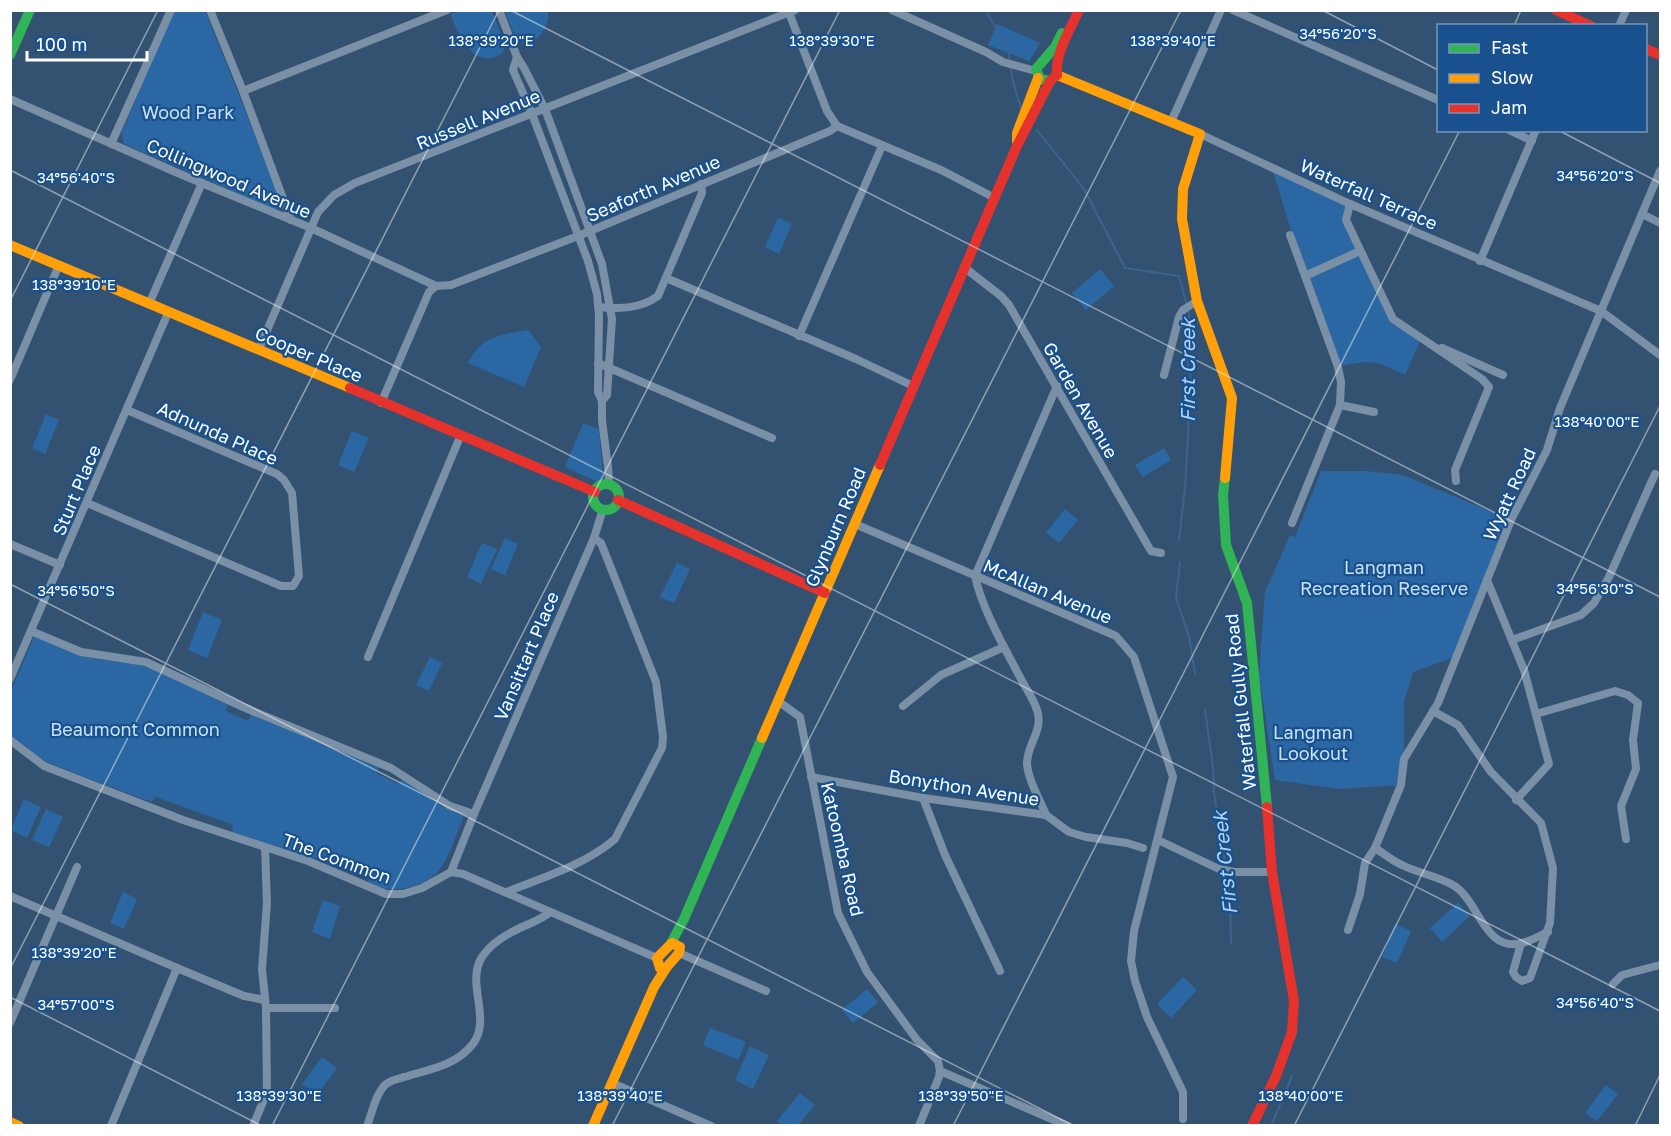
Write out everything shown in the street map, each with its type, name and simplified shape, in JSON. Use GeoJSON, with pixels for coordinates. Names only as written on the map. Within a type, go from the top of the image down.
{"type":"FeatureCollection","features":[{"type":"Feature","properties":{"kind":"street"},"geometry":{"type":"LineString","coordinates":[[10,55],[30,10]]}},
{"type":"Feature","properties":{"kind":"street"},"geometry":{"type":"LineString","coordinates":[[111,144],[171,10]]}},
{"type":"Feature","properties":{"kind":"street"},"geometry":{"type":"LineString","coordinates":[[210,10],[291,220]]}},
{"type":"Feature","properties":{"kind":"street"},"geometry":{"type":"LineString","coordinates":[[243,91],[447,10]]}},
{"type":"Feature","properties":{"kind":"street"},"geometry":{"type":"LineString","coordinates":[[499,10],[517,57],[545,109],[602,264],[612,308],[610,368],[607,395],[602,401]]}},
{"type":"Feature","properties":{"kind":"street"},"geometry":{"type":"LineString","coordinates":[[892,10],[1004,62],[1037,74],[1043,81],[1055,74],[1050,61],[1043,61]]}},
{"type":"Feature","properties":{"kind":"street"},"geometry":{"type":"LineString","coordinates":[[1037,74],[1038,65],[1058,41],[1071,10]]}},
{"type":"Feature","properties":{"kind":"street","name":"Glynburn Road"},"geometry":{"type":"LineString","coordinates":[[660,963],[672,959],[684,919],[1016,148],[1055,74],[1079,10]]}},
{"type":"Feature","properties":{"kind":"street"},"geometry":{"type":"LineString","coordinates":[[1171,122],[1221,10]]}},
{"type":"Feature","properties":{"kind":"street"},"geometry":{"type":"LineString","coordinates":[[1233,10],[1437,100]]}},
{"type":"Feature","properties":{"kind":"street"},"geometry":{"type":"LineString","coordinates":[[1556,10],[1578,23]]}},
{"type":"Feature","properties":{"kind":"street"},"geometry":{"type":"LineString","coordinates":[[1620,24],[1626,10]]}},
{"type":"Feature","properties":{"kind":"street"},"geometry":{"type":"LineString","coordinates":[[790,11],[827,111],[837,126],[941,170],[995,198]]}},
{"type":"Feature","properties":{"kind":"street","name":"Russell Avenue"},"geometry":{"type":"LineString","coordinates":[[259,349],[318,212],[334,195],[355,183],[790,11]]}},
{"type":"Feature","properties":{"kind":"street"},"geometry":{"type":"LineString","coordinates":[[517,57],[513,70],[588,261],[598,307],[598,392],[602,401],[609,485]]}},
{"type":"Feature","properties":{"kind":"street","name":"Glynburn Road"},"geometry":{"type":"LineString","coordinates":[[1016,148],[1017,133],[1037,74]]}},
{"type":"Feature","properties":{"kind":"street","name":"Waterfall Terrace"},"geometry":{"type":"LineString","coordinates":[[1055,74],[1200,134],[1350,204],[1601,311],[1660,355]]}},
{"type":"Feature","properties":{"kind":"street","name":"Collingwood Avenue"},"geometry":{"type":"LineString","coordinates":[[10,99],[311,228],[436,286]]}},
{"type":"Feature","properties":{"kind":"street","name":"Seaforth Avenue"},"geometry":{"type":"LineString","coordinates":[[436,286],[451,285],[591,231],[830,131],[837,126]]}},
{"type":"Feature","properties":{"kind":"street"},"geometry":{"type":"LineString","coordinates":[[1513,132],[1532,141]]}},
{"type":"Feature","properties":{"kind":"street"},"geometry":{"type":"LineString","coordinates":[[1480,261],[1535,132]]}},
{"type":"Feature","properties":{"kind":"street","name":"Waterfall Gully Road"},"geometry":{"type":"LineString","coordinates":[[1200,134],[1183,189],[1182,219],[1190,305],[1232,398],[1222,495],[1226,545],[1247,603],[1264,764],[1272,873],[1294,1001],[1292,1032],[1276,1076],[1252,1125]]}},
{"type":"Feature","properties":{"kind":"street"},"geometry":{"type":"LineString","coordinates":[[799,336],[882,146]]}},
{"type":"Feature","properties":{"kind":"street","name":"Wyatt Road"},"geometry":{"type":"LineString","coordinates":[[1348,930],[1360,894],[1365,862],[1375,848],[1401,785],[1404,759],[1433,711],[1511,520],[1546,450],[1560,408],[1660,171]]}},
{"type":"Feature","properties":{"kind":"street"},"geometry":{"type":"LineString","coordinates":[[149,304],[202,183]]}},
{"type":"Feature","properties":{"kind":"street"},"geometry":{"type":"LineString","coordinates":[[598,307],[633,307],[647,304],[658,296],[702,193],[701,184]]}},
{"type":"Feature","properties":{"kind":"street"},"geometry":{"type":"LineString","coordinates":[[1350,204],[1346,220],[1393,320],[1482,379],[1489,387],[1455,470],[1456,481]]}},
{"type":"Feature","properties":{"kind":"street"},"geometry":{"type":"LineString","coordinates":[[1642,214],[1660,223]]}},
{"type":"Feature","properties":{"kind":"street"},"geometry":{"type":"LineString","coordinates":[[1290,234],[1338,367],[1341,382],[1340,405],[1292,523]]}},
{"type":"Feature","properties":{"kind":"street","name":"Cooper Place"},"geometry":{"type":"LineString","coordinates":[[10,245],[595,492]]}},
{"type":"Feature","properties":{"kind":"street"},"geometry":{"type":"LineString","coordinates":[[1305,276],[1359,251]]}},
{"type":"Feature","properties":{"kind":"street"},"geometry":{"type":"LineString","coordinates":[[10,380],[59,265]]}},
{"type":"Feature","properties":{"kind":"street","name":"Garden Avenue"},"geometry":{"type":"LineString","coordinates":[[965,268],[994,289],[1009,305],[1151,551],[1161,553]]}},
{"type":"Feature","properties":{"kind":"street"},"geometry":{"type":"LineString","coordinates":[[666,278],[856,359],[913,386]]}},
{"type":"Feature","properties":{"kind":"street"},"geometry":{"type":"LineString","coordinates":[[381,403],[429,292],[436,286]]}},
{"type":"Feature","properties":{"kind":"street"},"geometry":{"type":"LineString","coordinates":[[1164,375],[1179,317],[1190,305]]}},
{"type":"Feature","properties":{"kind":"street","name":"Sturt Place"},"geometry":{"type":"LineString","coordinates":[[10,679],[168,313]]}},
{"type":"Feature","properties":{"kind":"street"},"geometry":{"type":"LineString","coordinates":[[1421,339],[1503,375]]}},
{"type":"Feature","properties":{"kind":"street"},"geometry":{"type":"LineString","coordinates":[[598,363],[772,438]]}},
{"type":"Feature","properties":{"kind":"street"},"geometry":{"type":"LineString","coordinates":[[1046,815],[1027,765],[1028,753],[1040,722],[1037,710],[978,590],[975,576],[1057,386]]}},
{"type":"Feature","properties":{"kind":"street"},"geometry":{"type":"LineString","coordinates":[[1340,405],[1374,412]]}},
{"type":"Feature","properties":{"kind":"street","name":"Adnunda Place"},"geometry":{"type":"LineString","coordinates":[[87,503],[281,586],[293,586],[299,576],[292,493],[284,480],[277,474],[127,410]]}},
{"type":"Feature","properties":{"kind":"street"},"geometry":{"type":"LineString","coordinates":[[368,657],[460,436]]}},
{"type":"Feature","properties":{"kind":"street"},"geometry":{"type":"LineString","coordinates":[[1512,640],[1581,615],[1594,603],[1609,577],[1655,474]]}},
{"type":"Feature","properties":{"kind":"street"},"geometry":{"type":"LineString","coordinates":[[609,485],[616,489],[618,500],[613,508],[603,509],[595,503],[595,492],[600,486],[609,485]]}},
{"type":"Feature","properties":{"kind":"street"},"geometry":{"type":"LineString","coordinates":[[618,500],[825,592]]}},
{"type":"Feature","properties":{"kind":"street","name":"Vansittart Place"},"geometry":{"type":"LineString","coordinates":[[474,814],[594,538],[603,509]]}},
{"type":"Feature","properties":{"kind":"street","name":"McAllan Avenue"},"geometry":{"type":"LineString","coordinates":[[855,524],[1116,636],[1134,657],[1173,777],[1134,931],[1131,961],[1146,1017],[1183,1092],[1183,1119]]}},
{"type":"Feature","properties":{"kind":"street"},"geometry":{"type":"LineString","coordinates":[[506,892],[564,869],[615,840],[662,748],[662,722],[656,682],[601,543],[594,538]]}},
{"type":"Feature","properties":{"kind":"street"},"geometry":{"type":"LineString","coordinates":[[10,544],[60,565]]}},
{"type":"Feature","properties":{"kind":"street"},"geometry":{"type":"LineString","coordinates":[[1487,580],[1524,670],[1549,764],[1516,800]]}},
{"type":"Feature","properties":{"kind":"street"},"geometry":{"type":"LineString","coordinates":[[32,631],[81,652],[146,662],[243,707],[391,768],[450,806],[474,814],[451,872],[463,874],[506,892],[660,963],[654,987],[593,1125]]}},
{"type":"Feature","properties":{"kind":"street"},"geometry":{"type":"LineString","coordinates":[[903,706],[942,675],[1005,647]]}},
{"type":"Feature","properties":{"kind":"street"},"geometry":{"type":"LineString","coordinates":[[1536,714],[1616,691],[1628,695],[1638,703],[1633,740],[1636,769],[1621,806],[1626,839]]}},
{"type":"Feature","properties":{"kind":"street","name":"Katoomba Road"},"geometry":{"type":"LineString","coordinates":[[778,701],[800,717],[838,913],[867,972],[917,1040],[938,1061],[940,1071]]}},
{"type":"Feature","properties":{"kind":"street"},"geometry":{"type":"LineString","coordinates":[[1433,711],[1458,725],[1491,772],[1541,823],[1553,868],[1550,923],[1530,978],[1522,981],[1518,980],[1513,972],[1521,944]]}},
{"type":"Feature","properties":{"kind":"street","name":"The Common"},"geometry":{"type":"LineString","coordinates":[[10,740],[44,766],[183,820],[308,861],[386,894],[403,894],[412,891],[451,872]]}},
{"type":"Feature","properties":{"kind":"street","name":"Bonython Avenue"},"geometry":{"type":"LineString","coordinates":[[811,777],[923,798],[1046,815],[1069,832],[1143,848]]}},
{"type":"Feature","properties":{"kind":"street"},"geometry":{"type":"LineString","coordinates":[[923,798],[945,855],[1000,971]]}},
{"type":"Feature","properties":{"kind":"street"},"geometry":{"type":"LineString","coordinates":[[1158,840],[1219,869],[1234,872],[1272,873]]}},
{"type":"Feature","properties":{"kind":"street"},"geometry":{"type":"LineString","coordinates":[[253,1125],[267,1092],[266,1004],[262,969],[267,903],[266,848]]}},
{"type":"Feature","properties":{"kind":"street"},"geometry":{"type":"LineString","coordinates":[[1375,848],[1400,865],[1454,885],[1467,896],[1489,933],[1502,941],[1521,944],[1548,932]]}},
{"type":"Feature","properties":{"kind":"street"},"geometry":{"type":"LineString","coordinates":[[10,1023],[77,867]]}},
{"type":"Feature","properties":{"kind":"street"},"geometry":{"type":"LineString","coordinates":[[10,896],[266,1004],[335,1008]]}},
{"type":"Feature","properties":{"kind":"street"},"geometry":{"type":"LineString","coordinates":[[368,1125],[380,1092],[387,1084],[447,1064],[461,1056],[474,1043],[480,1025],[477,968],[483,956],[495,944],[517,929],[536,922],[550,912]]}},
{"type":"Feature","properties":{"kind":"street"},"geometry":{"type":"LineString","coordinates":[[676,948],[766,991]]}},
{"type":"Feature","properties":{"kind":"street"},"geometry":{"type":"LineString","coordinates":[[1613,984],[1622,975],[1660,966]]}},
{"type":"Feature","properties":{"kind":"street"},"geometry":{"type":"LineString","coordinates":[[111,1125],[177,968]]}},
{"type":"Feature","properties":{"kind":"street"},"geometry":{"type":"LineString","coordinates":[[919,1125],[940,1071],[1068,1125]]}},
{"type":"Feature","properties":{"kind":"street"},"geometry":{"type":"LineString","coordinates":[[612,1083],[711,1125]]}},
{"type":"Feature","properties":{"kind":"street"},"geometry":{"type":"LineString","coordinates":[[10,1122],[19,1125]]}},
{"type":"Feature","properties":{"kind":"green space","name":"Wood Park"},"geometry":{"type":"Polygon","coordinates":[[[174,11],[205,11],[282,202],[278,209],[124,144],[121,134],[174,11]]]}},
{"type":"Feature","properties":{"kind":"green space"},"geometry":{"type":"Polygon","coordinates":[[[457,11],[492,11],[505,45],[503,53],[484,58],[469,50],[451,16],[457,11]]]}},
{"type":"Feature","properties":{"kind":"green space"},"geometry":{"type":"Polygon","coordinates":[[[505,11],[548,11],[546,27],[537,39],[528,45],[516,36],[505,11]]]}},
{"type":"Feature","properties":{"kind":"green space"},"geometry":{"type":"Polygon","coordinates":[[[997,24],[1040,43],[1029,61],[988,45],[997,24]]]}},
{"type":"Feature","properties":{"kind":"green space"},"geometry":{"type":"Polygon","coordinates":[[[1272,168],[1350,204],[1346,220],[1393,319],[1421,339],[1405,375],[1373,362],[1338,367],[1305,276],[1272,168]]]}},
{"type":"Feature","properties":{"kind":"green space"},"geometry":{"type":"Polygon","coordinates":[[[778,218],[792,224],[779,254],[765,247],[778,218]]]}},
{"type":"Feature","properties":{"kind":"green space"},"geometry":{"type":"Polygon","coordinates":[[[1100,269],[1114,286],[1086,310],[1072,293],[1100,269]]]}},
{"type":"Feature","properties":{"kind":"green space"},"geometry":{"type":"Polygon","coordinates":[[[528,330],[541,347],[524,387],[468,363],[479,347],[493,338],[528,330]]]}},
{"type":"Feature","properties":{"kind":"green space"},"geometry":{"type":"Polygon","coordinates":[[[46,414],[59,420],[45,454],[32,448],[46,414]]]}},
{"type":"Feature","properties":{"kind":"green space"},"geometry":{"type":"Polygon","coordinates":[[[583,423],[599,429],[603,478],[600,483],[565,467],[583,423]]]}},
{"type":"Feature","properties":{"kind":"green space"},"geometry":{"type":"Polygon","coordinates":[[[352,431],[369,438],[354,472],[338,465],[352,431]]]}},
{"type":"Feature","properties":{"kind":"green space"},"geometry":{"type":"Polygon","coordinates":[[[1164,448],[1171,460],[1143,477],[1135,465],[1164,448]]]}},
{"type":"Feature","properties":{"kind":"green space","name":"Langman Recreation Reserve"},"geometry":{"type":"Polygon","coordinates":[[[1321,471],[1366,471],[1403,475],[1511,520],[1457,656],[1413,672],[1404,702],[1404,759],[1401,785],[1339,789],[1275,780],[1259,675],[1265,592],[1290,535],[1295,537],[1321,471]]]}},
{"type":"Feature","properties":{"kind":"green space"},"geometry":{"type":"Polygon","coordinates":[[[1065,509],[1078,520],[1059,543],[1046,533],[1065,509]]]}},
{"type":"Feature","properties":{"kind":"green space"},"geometry":{"type":"Polygon","coordinates":[[[505,538],[518,544],[505,575],[491,569],[505,538]]]}},
{"type":"Feature","properties":{"kind":"green space"},"geometry":{"type":"Polygon","coordinates":[[[482,543],[497,549],[481,584],[467,577],[482,543]]]}},
{"type":"Feature","properties":{"kind":"green space"},"geometry":{"type":"Polygon","coordinates":[[[677,563],[690,569],[674,603],[660,597],[677,563]]]}},
{"type":"Feature","properties":{"kind":"green space"},"geometry":{"type":"Polygon","coordinates":[[[203,612],[222,620],[207,658],[188,650],[203,612]]]}},
{"type":"Feature","properties":{"kind":"green space","name":"Beaumont Common"},"geometry":{"type":"Polygon","coordinates":[[[35,634],[95,659],[137,664],[157,670],[228,705],[226,711],[248,721],[251,714],[379,767],[376,773],[399,784],[402,779],[443,807],[464,816],[445,862],[435,875],[426,881],[407,888],[386,889],[368,882],[371,875],[348,864],[344,870],[315,858],[232,832],[233,825],[156,797],[151,802],[46,762],[11,736],[11,691],[35,634]]]}},
{"type":"Feature","properties":{"kind":"green space"},"geometry":{"type":"Polygon","coordinates":[[[430,657],[442,663],[429,691],[416,685],[430,657]]]}},
{"type":"Feature","properties":{"kind":"green space"},"geometry":{"type":"Polygon","coordinates":[[[24,799],[41,807],[27,838],[11,830],[24,799]]]}},
{"type":"Feature","properties":{"kind":"green space"},"geometry":{"type":"Polygon","coordinates":[[[46,809],[63,817],[49,847],[32,840],[46,809]]]}},
{"type":"Feature","properties":{"kind":"green space"},"geometry":{"type":"Polygon","coordinates":[[[123,892],[137,899],[124,929],[110,923],[123,892]]]}},
{"type":"Feature","properties":{"kind":"green space"},"geometry":{"type":"Polygon","coordinates":[[[323,900],[340,906],[330,939],[312,932],[323,900]]]}},
{"type":"Feature","properties":{"kind":"green space"},"geometry":{"type":"Polygon","coordinates":[[[1458,903],[1470,916],[1442,942],[1430,928],[1458,903]]]}},
{"type":"Feature","properties":{"kind":"green space"},"geometry":{"type":"Polygon","coordinates":[[[1395,924],[1411,931],[1397,963],[1382,957],[1395,924]]]}},
{"type":"Feature","properties":{"kind":"green space"},"geometry":{"type":"Polygon","coordinates":[[[1183,977],[1197,990],[1171,1018],[1157,1004],[1183,977]]]}},
{"type":"Feature","properties":{"kind":"green space"},"geometry":{"type":"Polygon","coordinates":[[[867,989],[878,1002],[853,1023],[842,1010],[867,989]]]}},
{"type":"Feature","properties":{"kind":"green space"},"geometry":{"type":"Polygon","coordinates":[[[710,1028],[746,1042],[738,1060],[703,1045],[710,1028]]]}},
{"type":"Feature","properties":{"kind":"green space"},"geometry":{"type":"Polygon","coordinates":[[[750,1046],[769,1055],[753,1089],[735,1080],[750,1046]]]}},
{"type":"Feature","properties":{"kind":"green space"},"geometry":{"type":"Polygon","coordinates":[[[322,1057],[337,1068],[317,1095],[302,1084],[322,1057]]]}},
{"type":"Feature","properties":{"kind":"green space"},"geometry":{"type":"Polygon","coordinates":[[[1606,1085],[1618,1094],[1597,1121],[1585,1113],[1606,1085]]]}},
{"type":"Feature","properties":{"kind":"green space"},"geometry":{"type":"Polygon","coordinates":[[[800,1093],[815,1105],[798,1125],[782,1125],[777,1121],[800,1093]]]}},
{"type":"Feature","properties":{"kind":"waterway","name":"First Creek"},"geometry":{"type":"LineString","coordinates":[[985,10],[1008,47],[1010,61]]}},
{"type":"Feature","properties":{"kind":"waterway","name":"First Creek"},"geometry":{"type":"LineString","coordinates":[[1011,67],[1021,108]]}},
{"type":"Feature","properties":{"kind":"waterway","name":"First Creek"},"geometry":{"type":"LineString","coordinates":[[1037,130],[1084,189],[1125,268],[1179,276],[1189,314],[1187,360],[1191,380],[1185,488],[1179,540]]}},
{"type":"Feature","properties":{"kind":"waterway","name":"First Creek"},"geometry":{"type":"LineString","coordinates":[[1180,562],[1176,598],[1189,636],[1195,673]]}},
{"type":"Feature","properties":{"kind":"waterway","name":"First Creek"},"geometry":{"type":"LineString","coordinates":[[1205,710],[1213,767],[1214,793],[1226,867]]}},
{"type":"Feature","properties":{"kind":"waterway","name":"First Creek"},"geometry":{"type":"LineString","coordinates":[[1227,872],[1230,890],[1231,944]]}},
{"type":"Feature","properties":{"kind":"waterway","name":"First Creek"},"geometry":{"type":"LineString","coordinates":[[1271,1126],[1292,1076]]}},
{"type":"Feature","properties":{"kind":"traffic: fast"},"geometry":{"type":"LineString","coordinates":[[10,55],[30,10]]}},
{"type":"Feature","properties":{"kind":"traffic: fast"},"geometry":{"type":"LineString","coordinates":[[1050,81],[1040,79],[1036,69],[1055,47],[1062,33]]}},
{"type":"Feature","properties":{"kind":"traffic: fast"},"geometry":{"type":"LineString","coordinates":[[1225,478],[1223,495],[1226,545],[1247,603],[1267,807]]}},
{"type":"Feature","properties":{"kind":"traffic: fast"},"geometry":{"type":"LineString","coordinates":[[606,484],[615,488],[619,497],[615,506],[606,510],[597,506],[593,497],[597,488],[606,484]]}},
{"type":"Feature","properties":{"kind":"traffic: fast"},"geometry":{"type":"LineString","coordinates":[[670,945],[684,919],[762,738]]}},
{"type":"Feature","properties":{"kind":"traffic: slow"},"geometry":{"type":"LineString","coordinates":[[1057,75],[1200,134],[1183,189],[1182,219],[1197,301],[1232,398],[1225,478]]}},
{"type":"Feature","properties":{"kind":"traffic: slow"},"geometry":{"type":"LineString","coordinates":[[1017,141],[1017,133],[1038,78]]}},
{"type":"Feature","properties":{"kind":"traffic: slow"},"geometry":{"type":"LineString","coordinates":[[10,245],[350,388]]}},
{"type":"Feature","properties":{"kind":"traffic: slow"},"geometry":{"type":"LineString","coordinates":[[762,738],[880,465]]}},
{"type":"Feature","properties":{"kind":"traffic: slow"},"geometry":{"type":"LineString","coordinates":[[672,943],[680,947],[679,953],[666,968],[660,968],[657,958],[672,943]]}},
{"type":"Feature","properties":{"kind":"traffic: slow"},"geometry":{"type":"LineString","coordinates":[[593,1126],[654,987],[666,968]]}},
{"type":"Feature","properties":{"kind":"traffic: slow"},"geometry":{"type":"LineString","coordinates":[[10,1122],[19,1126]]}},
{"type":"Feature","properties":{"kind":"traffic: jam"},"geometry":{"type":"LineString","coordinates":[[880,465],[1016,148],[1050,81],[1057,75],[1058,58],[1079,10]]}},
{"type":"Feature","properties":{"kind":"traffic: jam"},"geometry":{"type":"LineString","coordinates":[[1556,10],[1587,24]]}},
{"type":"Feature","properties":{"kind":"traffic: jam"},"geometry":{"type":"LineString","coordinates":[[1647,49],[1660,55]]}},
{"type":"Feature","properties":{"kind":"traffic: jam"},"geometry":{"type":"LineString","coordinates":[[350,388],[595,492]]}},
{"type":"Feature","properties":{"kind":"traffic: jam"},"geometry":{"type":"LineString","coordinates":[[618,500],[825,593]]}},
{"type":"Feature","properties":{"kind":"traffic: jam"},"geometry":{"type":"LineString","coordinates":[[1252,1126],[1276,1076],[1292,1032],[1294,1001],[1272,872],[1267,807]]}},
{"type":"Feature","properties":{"kind":"park label","name":"Langman Lookout"},"geometry":{"type":"Point","coordinates":[1313,742]}}]}
